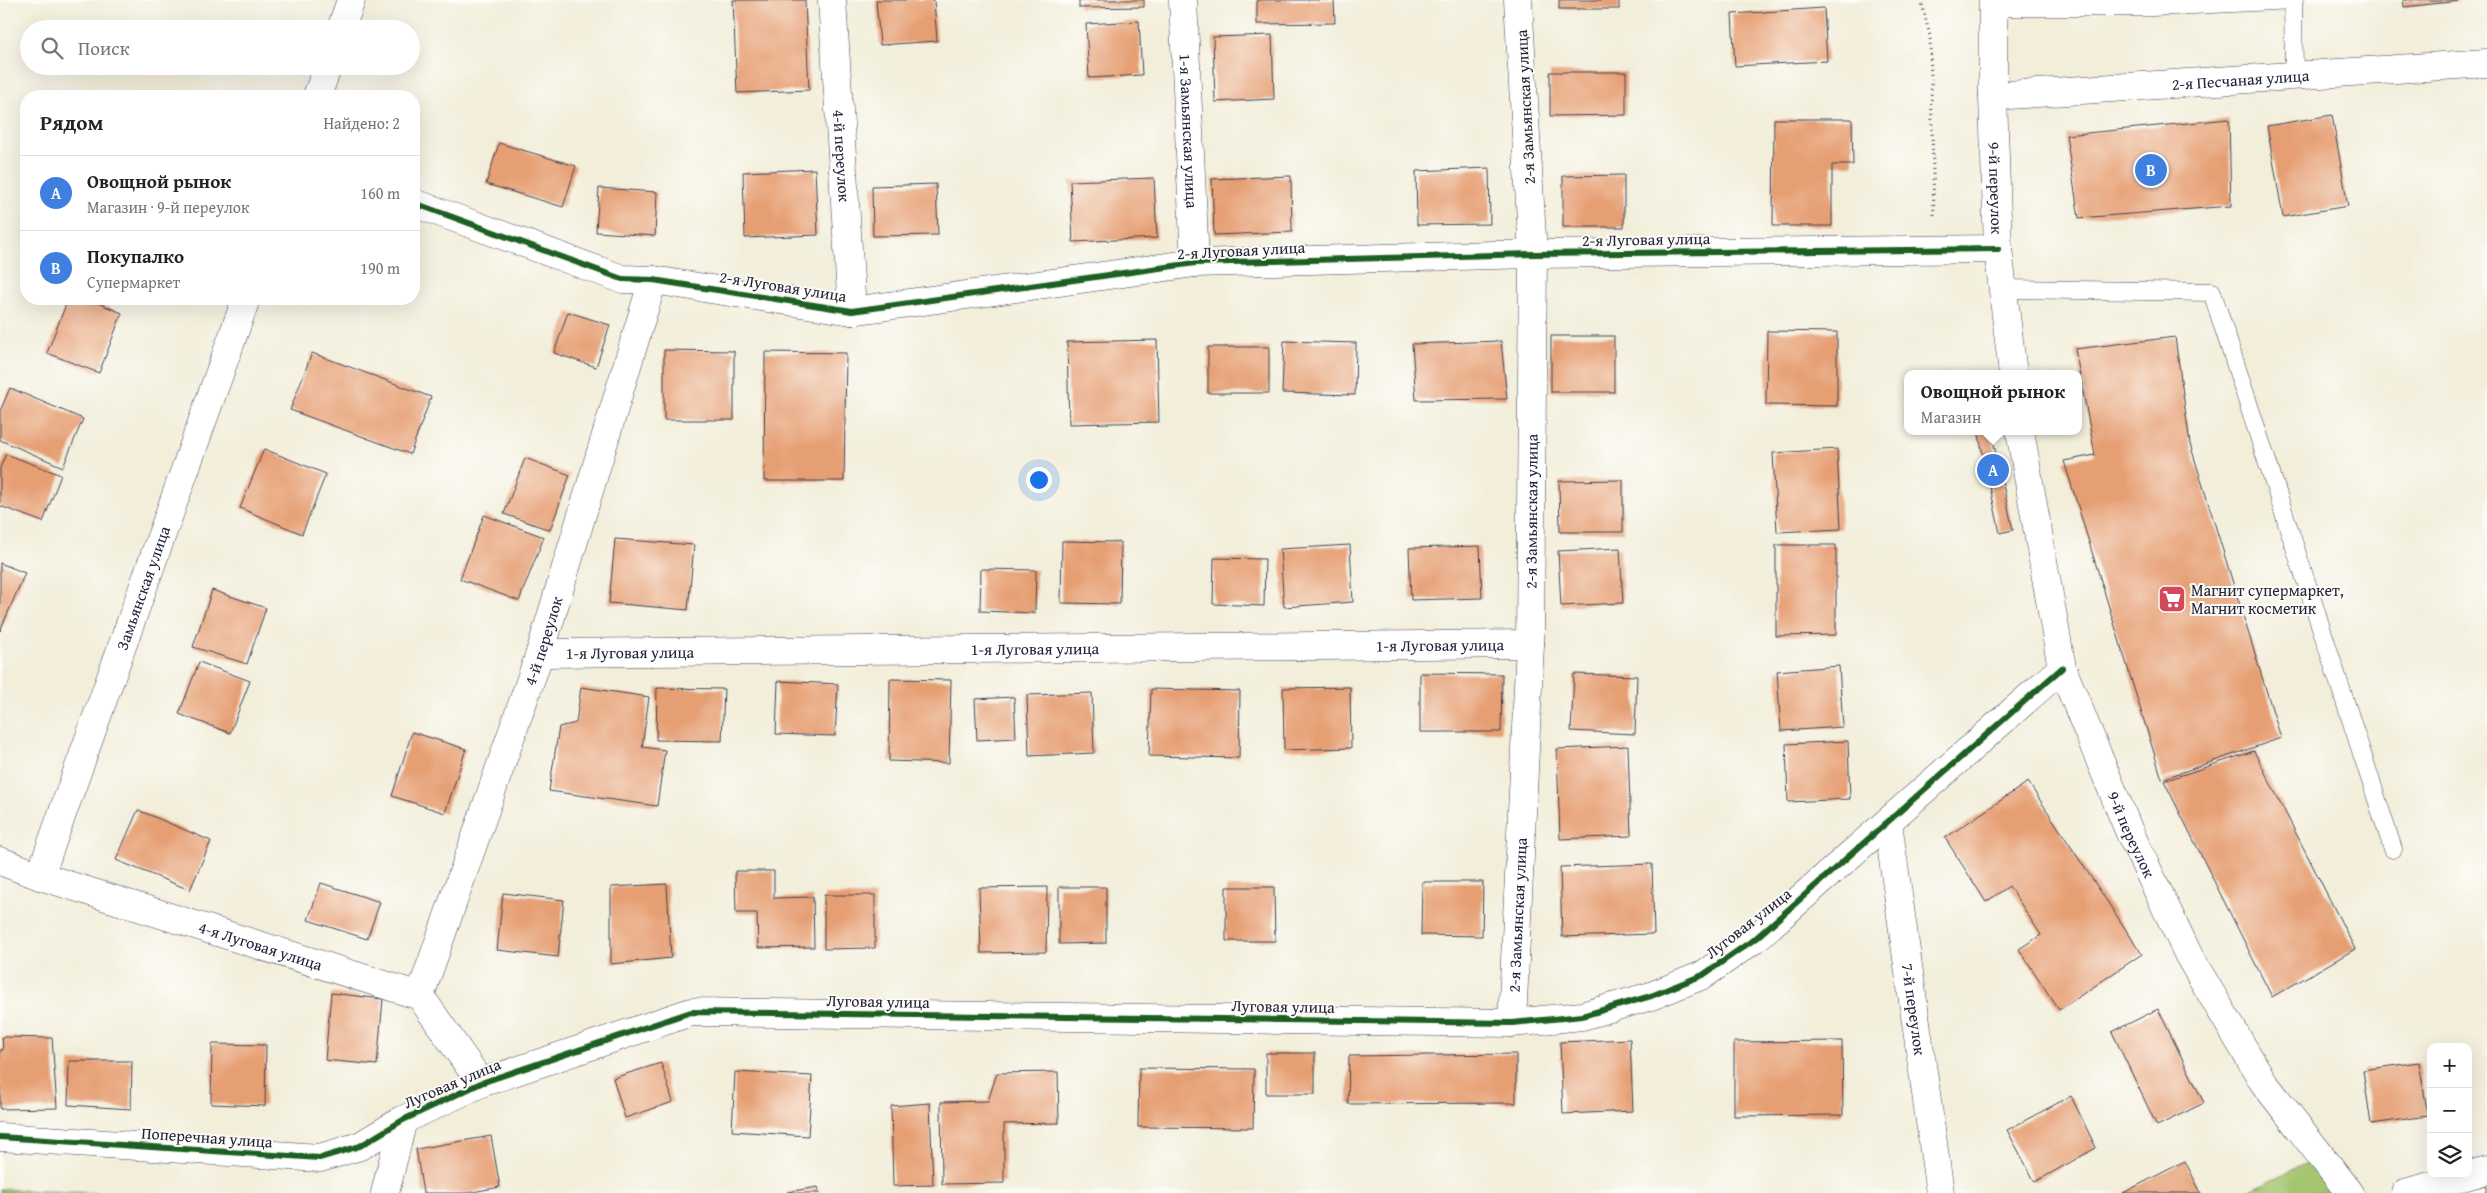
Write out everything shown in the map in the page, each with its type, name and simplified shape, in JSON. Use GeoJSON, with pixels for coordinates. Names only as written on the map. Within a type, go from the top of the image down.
{"type":"FeatureCollection","features":[{"type":"Feature","properties":{"kind":"street"},"geometry":{"type":"LineString","coordinates":[[344,20],[351,0]]}},
{"type":"Feature","properties":{"kind":"street","name":"4-й переулок"},"geometry":{"type":"LineString","coordinates":[[832,0],[852,311]]}},
{"type":"Feature","properties":{"kind":"street","name":"1-я Замьянская улица"},"geometry":{"type":"LineString","coordinates":[[1184,0],[1195,263]]}},
{"type":"Feature","properties":{"kind":"street","name":"2-я Замьянская улица"},"geometry":{"type":"LineString","coordinates":[[1512,1023],[1530,644],[1534,254],[1518,0]]}},
{"type":"Feature","properties":{"kind":"street","name":"9-й переулок"},"geometry":{"type":"LineString","coordinates":[[1993,4],[1993,96],[1998,249],[2013,370]]}},
{"type":"Feature","properties":{"kind":"street","name":"2-я Песчаная улица"},"geometry":{"type":"LineString","coordinates":[[1993,96],[2487,63]]}},
{"type":"Feature","properties":{"kind":"street"},"geometry":{"type":"LineString","coordinates":[[319,90],[325,75]]}},
{"type":"Feature","properties":{"kind":"street","name":"2-я Луговая улица"},"geometry":{"type":"LineString","coordinates":[[420,205],[622,279],[653,280],[852,311],[1195,263],[1534,254],[1998,249]]}},
{"type":"Feature","properties":{"kind":"street","name":"4-й переулок"},"geometry":{"type":"LineString","coordinates":[[420,996],[540,653],[653,280]]}},
{"type":"Feature","properties":{"kind":"street","name":"Замьянская улица"},"geometry":{"type":"LineString","coordinates":[[40,876],[244,305]]}},
{"type":"Feature","properties":{"kind":"street","name":"9-й переулок"},"geometry":{"type":"LineString","coordinates":[[2021,435],[2062,668],[2129,831],[2189,956],[2264,1083],[2350,1193]]}},
{"type":"Feature","properties":{"kind":"street","name":"1-я Луговая улица"},"geometry":{"type":"LineString","coordinates":[[540,653],[1530,644]]}},
{"type":"Feature","properties":{"kind":"street","name":"Луговая улица"},"geometry":{"type":"LineString","coordinates":[[403,1120],[481,1083],[691,1012],[1512,1023],[1582,1016],[1650,996],[1703,975],[1756,938],[2062,668]]}},
{"type":"Feature","properties":{"kind":"street","name":"7-й переулок"},"geometry":{"type":"LineString","coordinates":[[1888,823],[1940,1193]]}},
{"type":"Feature","properties":{"kind":"street","name":"4-я Луговая улица"},"geometry":{"type":"LineString","coordinates":[[0,861],[40,876],[420,996]]}},
{"type":"Feature","properties":{"kind":"street"},"geometry":{"type":"LineString","coordinates":[[420,996],[481,1083]]}},
{"type":"Feature","properties":{"kind":"street"},"geometry":{"type":"LineString","coordinates":[[384,1193],[403,1120]]}},
{"type":"Feature","properties":{"kind":"street","name":"Поперечная улица"},"geometry":{"type":"LineString","coordinates":[[0,1137],[320,1158],[360,1146],[403,1120]]}},
{"type":"Feature","properties":{"kind":"street"},"geometry":{"type":"LineString","coordinates":[[2405,1193],[2487,1170]]}},
{"type":"Feature","properties":{"kind":"lane"},"geometry":{"type":"LineString","coordinates":[[1993,4],[2152,7],[2294,0],[2294,75]]}},
{"type":"Feature","properties":{"kind":"lane"},"geometry":{"type":"LineString","coordinates":[[2003,289],[2212,292],[2393,849]]}},
{"type":"Feature","properties":{"kind":"path"},"geometry":{"type":"LineString","coordinates":[[1921,0],[1930,36],[1935,250]]}},
{"type":"Feature","properties":{"kind":"green space"},"geometry":{"type":"Polygon","coordinates":[[[2326,1153],[2343,1193],[2247,1193],[2326,1153]]]}},
{"type":"Feature","properties":{"kind":"green space"},"geometry":{"type":"Polygon","coordinates":[[[0,1189],[96,1193],[0,1193],[0,1189]]]}},
{"type":"Feature","properties":{"kind":"building"},"geometry":{"type":"Polygon","coordinates":[[[733,0],[805,0],[809,90],[737,93],[733,0]]]}},
{"type":"Feature","properties":{"kind":"building"},"geometry":{"type":"Polygon","coordinates":[[[876,0],[934,0],[937,41],[880,45],[876,0]]]}},
{"type":"Feature","properties":{"kind":"building"},"geometry":{"type":"Polygon","coordinates":[[[1079,0],[1144,0],[1144,7],[1079,8],[1079,0]]]}},
{"type":"Feature","properties":{"kind":"building"},"geometry":{"type":"Polygon","coordinates":[[[1257,0],[1334,0],[1335,23],[1257,24],[1257,0]]]}},
{"type":"Feature","properties":{"kind":"building"},"geometry":{"type":"Polygon","coordinates":[[[1559,0],[1619,0],[1619,9],[1559,9],[1559,0]]]}},
{"type":"Feature","properties":{"kind":"building"},"geometry":{"type":"Polygon","coordinates":[[[2403,0],[2460,0],[2460,1],[2404,7],[2403,0]]]}},
{"type":"Feature","properties":{"kind":"building"},"geometry":{"type":"Polygon","coordinates":[[[1824,8],[1827,61],[1735,66],[1732,14],[1824,8]]]}},
{"type":"Feature","properties":{"kind":"building"},"geometry":{"type":"Polygon","coordinates":[[[1139,21],[1142,75],[1089,78],[1086,24],[1139,21]]]}},
{"type":"Feature","properties":{"kind":"building"},"geometry":{"type":"Polygon","coordinates":[[[1272,35],[1274,99],[1215,102],[1213,37],[1272,35]]]}},
{"type":"Feature","properties":{"kind":"building"},"geometry":{"type":"Polygon","coordinates":[[[1550,72],[1626,72],[1626,115],[1550,116],[1550,72]]]}},
{"type":"Feature","properties":{"kind":"building"},"geometry":{"type":"Polygon","coordinates":[[[2332,115],[2348,206],[2283,217],[2267,126],[2332,115]]]}},
{"type":"Feature","properties":{"kind":"building"},"geometry":{"type":"Polygon","coordinates":[[[1774,119],[1852,119],[1853,165],[1832,165],[1832,226],[1773,226],[1774,119]]]}},
{"type":"Feature","properties":{"kind":"building"},"geometry":{"type":"Polygon","coordinates":[[[2229,119],[2231,206],[2079,218],[2066,135],[2229,119]]]}},
{"type":"Feature","properties":{"kind":"building"},"geometry":{"type":"Polygon","coordinates":[[[499,143],[576,166],[563,207],[486,184],[499,143]]]}},
{"type":"Feature","properties":{"kind":"building"},"geometry":{"type":"Polygon","coordinates":[[[1489,168],[1490,224],[1417,225],[1416,171],[1489,168]]]}},
{"type":"Feature","properties":{"kind":"building"},"geometry":{"type":"Polygon","coordinates":[[[815,169],[818,235],[745,238],[743,172],[815,169]]]}},
{"type":"Feature","properties":{"kind":"building"},"geometry":{"type":"Polygon","coordinates":[[[1624,175],[1624,227],[1563,227],[1563,176],[1624,175]]]}},
{"type":"Feature","properties":{"kind":"building"},"geometry":{"type":"Polygon","coordinates":[[[1291,176],[1292,232],[1214,235],[1212,179],[1291,176]]]}},
{"type":"Feature","properties":{"kind":"building"},"geometry":{"type":"Polygon","coordinates":[[[1154,178],[1157,238],[1073,242],[1070,181],[1154,178]]]}},
{"type":"Feature","properties":{"kind":"building"},"geometry":{"type":"Polygon","coordinates":[[[936,184],[938,235],[873,236],[872,186],[936,184]]]}},
{"type":"Feature","properties":{"kind":"building"},"geometry":{"type":"Polygon","coordinates":[[[599,188],[657,192],[655,236],[596,232],[599,188]]]}},
{"type":"Feature","properties":{"kind":"building"},"geometry":{"type":"Polygon","coordinates":[[[66,305],[103,305],[122,313],[99,373],[47,353],[66,305]]]}},
{"type":"Feature","properties":{"kind":"building"},"geometry":{"type":"Polygon","coordinates":[[[568,312],[610,325],[596,367],[554,353],[568,312]]]}},
{"type":"Feature","properties":{"kind":"building"},"geometry":{"type":"Polygon","coordinates":[[[1767,331],[1837,332],[1837,406],[1766,405],[1767,331]]]}},
{"type":"Feature","properties":{"kind":"building"},"geometry":{"type":"Polygon","coordinates":[[[1551,336],[1614,336],[1614,392],[1551,392],[1551,336]]]}},
{"type":"Feature","properties":{"kind":"building","name":"Магнит супермаркет, Магнит косметик"},"geometry":{"type":"Polygon","coordinates":[[[2175,337],[2190,444],[2281,738],[2162,779],[2064,461],[2095,455],[2082,386],[2082,370],[2079,370],[2075,349],[2175,337]]]}},
{"type":"Feature","properties":{"kind":"building"},"geometry":{"type":"Polygon","coordinates":[[[1157,340],[1159,422],[1069,424],[1067,342],[1157,340]]]}},
{"type":"Feature","properties":{"kind":"building"},"geometry":{"type":"Polygon","coordinates":[[[1284,341],[1356,343],[1355,395],[1282,393],[1284,341]]]}},
{"type":"Feature","properties":{"kind":"building"},"geometry":{"type":"Polygon","coordinates":[[[1501,341],[1507,399],[1416,400],[1412,344],[1501,341]]]}},
{"type":"Feature","properties":{"kind":"building"},"geometry":{"type":"Polygon","coordinates":[[[1208,347],[1269,347],[1269,393],[1208,393],[1208,347]]]}},
{"type":"Feature","properties":{"kind":"building"},"geometry":{"type":"Polygon","coordinates":[[[664,350],[734,351],[734,420],[664,420],[664,350]]]}},
{"type":"Feature","properties":{"kind":"building"},"geometry":{"type":"Polygon","coordinates":[[[765,352],[846,353],[844,481],[764,481],[765,352]]]}},
{"type":"Feature","properties":{"kind":"building"},"geometry":{"type":"Polygon","coordinates":[[[312,353],[431,397],[410,454],[290,410],[312,353]]]}},
{"type":"Feature","properties":{"kind":"building"},"geometry":{"type":"Polygon","coordinates":[[[10,388],[83,419],[63,467],[0,440],[0,411],[10,388]]]}},
{"type":"Feature","properties":{"kind":"building"},"geometry":{"type":"Polygon","coordinates":[[[1979,435],[1992,435],[2013,530],[2000,533],[1979,435]]]}},
{"type":"Feature","properties":{"kind":"building"},"geometry":{"type":"Polygon","coordinates":[[[264,449],[326,474],[302,534],[240,508],[264,449]]]}},
{"type":"Feature","properties":{"kind":"building"},"geometry":{"type":"Polygon","coordinates":[[[1837,449],[1841,529],[1777,532],[1773,453],[1837,449]]]}},
{"type":"Feature","properties":{"kind":"building"},"geometry":{"type":"Polygon","coordinates":[[[6,454],[61,475],[43,522],[0,506],[0,468],[6,454]]]}},
{"type":"Feature","properties":{"kind":"building"},"geometry":{"type":"Polygon","coordinates":[[[525,458],[570,475],[550,530],[504,514],[525,458]]]}},
{"type":"Feature","properties":{"kind":"building"},"geometry":{"type":"Polygon","coordinates":[[[1623,480],[1623,532],[1560,532],[1559,481],[1623,480]]]}},
{"type":"Feature","properties":{"kind":"building"},"geometry":{"type":"Polygon","coordinates":[[[484,515],[544,537],[519,601],[460,579],[484,515]]]}},
{"type":"Feature","properties":{"kind":"building"},"geometry":{"type":"Polygon","coordinates":[[[615,539],[694,545],[688,610],[609,603],[615,539]]]}},
{"type":"Feature","properties":{"kind":"building"},"geometry":{"type":"Polygon","coordinates":[[[1062,541],[1121,542],[1120,604],[1061,603],[1062,541]]]}},
{"type":"Feature","properties":{"kind":"building"},"geometry":{"type":"Polygon","coordinates":[[[1350,545],[1353,602],[1284,607],[1280,549],[1350,545]]]}},
{"type":"Feature","properties":{"kind":"building"},"geometry":{"type":"Polygon","coordinates":[[[1776,545],[1836,545],[1836,635],[1776,636],[1776,545]]]}},
{"type":"Feature","properties":{"kind":"building"},"geometry":{"type":"Polygon","coordinates":[[[1480,546],[1482,598],[1411,600],[1409,548],[1480,546]]]}},
{"type":"Feature","properties":{"kind":"building"},"geometry":{"type":"Polygon","coordinates":[[[1620,548],[1623,603],[1561,606],[1558,551],[1620,548]]]}},
{"type":"Feature","properties":{"kind":"building"},"geometry":{"type":"Polygon","coordinates":[[[1214,558],[1265,559],[1264,606],[1213,604],[1214,558]]]}},
{"type":"Feature","properties":{"kind":"building"},"geometry":{"type":"Polygon","coordinates":[[[0,563],[25,573],[0,631],[0,563]]]}},
{"type":"Feature","properties":{"kind":"building"},"geometry":{"type":"Polygon","coordinates":[[[981,569],[1036,570],[1035,613],[980,611],[981,569]]]}},
{"type":"Feature","properties":{"kind":"building"},"geometry":{"type":"Polygon","coordinates":[[[212,590],[266,608],[247,664],[193,647],[212,590]]]}},
{"type":"Feature","properties":{"kind":"building"},"geometry":{"type":"Polygon","coordinates":[[[199,662],[250,681],[230,733],[179,714],[199,662]]]}},
{"type":"Feature","properties":{"kind":"building"},"geometry":{"type":"Polygon","coordinates":[[[1839,666],[1843,727],[1781,731],[1777,671],[1839,666]]]}},
{"type":"Feature","properties":{"kind":"building"},"geometry":{"type":"Polygon","coordinates":[[[1420,673],[1502,674],[1501,732],[1420,732],[1420,673]]]}},
{"type":"Feature","properties":{"kind":"building"},"geometry":{"type":"Polygon","coordinates":[[[1574,674],[1637,676],[1635,734],[1571,731],[1574,674]]]}},
{"type":"Feature","properties":{"kind":"building"},"geometry":{"type":"Polygon","coordinates":[[[890,679],[951,680],[949,763],[889,761],[890,679]]]}},
{"type":"Feature","properties":{"kind":"building"},"geometry":{"type":"Polygon","coordinates":[[[778,681],[838,684],[835,736],[776,734],[778,681]]]}},
{"type":"Feature","properties":{"kind":"building"},"geometry":{"type":"Polygon","coordinates":[[[581,687],[649,697],[642,747],[665,750],[657,806],[549,791],[559,727],[576,723],[581,687]]]}},
{"type":"Feature","properties":{"kind":"building"},"geometry":{"type":"Polygon","coordinates":[[[1350,687],[1351,748],[1284,750],[1283,688],[1350,687]]]}},
{"type":"Feature","properties":{"kind":"building"},"geometry":{"type":"Polygon","coordinates":[[[657,688],[724,689],[722,741],[656,740],[657,688]]]}},
{"type":"Feature","properties":{"kind":"building"},"geometry":{"type":"Polygon","coordinates":[[[1151,689],[1240,691],[1239,758],[1149,756],[1151,689]]]}},
{"type":"Feature","properties":{"kind":"building"},"geometry":{"type":"Polygon","coordinates":[[[1092,693],[1094,753],[1029,756],[1027,695],[1092,693]]]}},
{"type":"Feature","properties":{"kind":"building"},"geometry":{"type":"Polygon","coordinates":[[[1014,697],[1016,738],[977,740],[975,699],[1014,697]]]}},
{"type":"Feature","properties":{"kind":"building"},"geometry":{"type":"Polygon","coordinates":[[[412,732],[466,749],[445,813],[392,796],[412,732]]]}},
{"type":"Feature","properties":{"kind":"building"},"geometry":{"type":"Polygon","coordinates":[[[1848,741],[1850,799],[1788,802],[1786,744],[1848,741]]]}},
{"type":"Feature","properties":{"kind":"building"},"geometry":{"type":"Polygon","coordinates":[[[1628,746],[1631,836],[1560,839],[1557,749],[1628,746]]]}},
{"type":"Feature","properties":{"kind":"building"},"geometry":{"type":"Polygon","coordinates":[[[2254,751],[2355,949],[2272,997],[2164,781],[2254,751]]]}},
{"type":"Feature","properties":{"kind":"building"},"geometry":{"type":"Polygon","coordinates":[[[2028,782],[2142,954],[2059,1010],[2019,949],[2041,935],[2009,886],[1986,902],[1945,838],[2028,782]]]}},
{"type":"Feature","properties":{"kind":"building"},"geometry":{"type":"Polygon","coordinates":[[[138,810],[211,841],[190,890],[116,860],[138,810]]]}},
{"type":"Feature","properties":{"kind":"building"},"geometry":{"type":"Polygon","coordinates":[[[1652,864],[1654,934],[1562,937],[1560,867],[1652,864]]]}},
{"type":"Feature","properties":{"kind":"building"},"geometry":{"type":"Polygon","coordinates":[[[735,871],[774,871],[774,898],[813,897],[814,947],[758,948],[757,913],[736,913],[735,871]]]}},
{"type":"Feature","properties":{"kind":"building"},"geometry":{"type":"Polygon","coordinates":[[[1422,882],[1483,882],[1482,936],[1421,935],[1422,882]]]}},
{"type":"Feature","properties":{"kind":"building"},"geometry":{"type":"Polygon","coordinates":[[[321,883],[380,902],[367,939],[308,920],[321,883]]]}},
{"type":"Feature","properties":{"kind":"building"},"geometry":{"type":"Polygon","coordinates":[[[667,884],[671,958],[611,964],[611,887],[667,884]]]}},
{"type":"Feature","properties":{"kind":"building"},"geometry":{"type":"Polygon","coordinates":[[[1047,887],[1046,952],[981,953],[979,888],[1047,887]]]}},
{"type":"Feature","properties":{"kind":"building"},"geometry":{"type":"Polygon","coordinates":[[[1059,887],[1106,887],[1106,943],[1059,944],[1059,887]]]}},
{"type":"Feature","properties":{"kind":"building"},"geometry":{"type":"Polygon","coordinates":[[[1226,887],[1274,887],[1275,941],[1226,941],[1226,887]]]}},
{"type":"Feature","properties":{"kind":"building"},"geometry":{"type":"Polygon","coordinates":[[[503,893],[564,900],[558,957],[497,950],[503,893]]]}},
{"type":"Feature","properties":{"kind":"building"},"geometry":{"type":"Polygon","coordinates":[[[824,895],[875,895],[875,948],[824,949],[824,895]]]}},
{"type":"Feature","properties":{"kind":"building"},"geometry":{"type":"Polygon","coordinates":[[[331,993],[383,999],[377,1065],[325,1060],[331,993]]]}},
{"type":"Feature","properties":{"kind":"building"},"geometry":{"type":"Polygon","coordinates":[[[2158,1009],[2204,1103],[2157,1126],[2112,1032],[2158,1009]]]}},
{"type":"Feature","properties":{"kind":"building"},"geometry":{"type":"Polygon","coordinates":[[[2,1037],[52,1038],[57,1108],[0,1109],[0,1050],[3,1050],[2,1037]]]}},
{"type":"Feature","properties":{"kind":"building"},"geometry":{"type":"Polygon","coordinates":[[[1630,1039],[1633,1111],[1563,1114],[1560,1042],[1630,1039]]]}},
{"type":"Feature","properties":{"kind":"building"},"geometry":{"type":"Polygon","coordinates":[[[1842,1041],[1843,1115],[1734,1116],[1734,1042],[1842,1041]]]}},
{"type":"Feature","properties":{"kind":"building"},"geometry":{"type":"Polygon","coordinates":[[[212,1044],[266,1045],[265,1106],[211,1104],[212,1044]]]}},
{"type":"Feature","properties":{"kind":"building"},"geometry":{"type":"Polygon","coordinates":[[[1266,1053],[1315,1053],[1315,1094],[1266,1094],[1266,1053]]]}},
{"type":"Feature","properties":{"kind":"building"},"geometry":{"type":"Polygon","coordinates":[[[1516,1054],[1516,1103],[1348,1104],[1349,1056],[1516,1054]]]}},
{"type":"Feature","properties":{"kind":"building"},"geometry":{"type":"Polygon","coordinates":[[[69,1061],[132,1061],[131,1109],[68,1105],[69,1061]]]}},
{"type":"Feature","properties":{"kind":"building"},"geometry":{"type":"Polygon","coordinates":[[[2419,1062],[2427,1116],[2371,1124],[2363,1070],[2419,1062]]]}},
{"type":"Feature","properties":{"kind":"building"},"geometry":{"type":"Polygon","coordinates":[[[661,1063],[673,1102],[625,1118],[613,1078],[661,1063]]]}},
{"type":"Feature","properties":{"kind":"building"},"geometry":{"type":"Polygon","coordinates":[[[1139,1068],[1254,1069],[1253,1128],[1138,1127],[1139,1068]]]}},
{"type":"Feature","properties":{"kind":"building"},"geometry":{"type":"Polygon","coordinates":[[[735,1072],[812,1076],[808,1136],[732,1131],[735,1072]]]}},
{"type":"Feature","properties":{"kind":"building"},"geometry":{"type":"Polygon","coordinates":[[[1058,1072],[1059,1123],[1004,1124],[1004,1183],[942,1184],[941,1102],[988,1101],[997,1073],[1058,1072]]]}},
{"type":"Feature","properties":{"kind":"building"},"geometry":{"type":"Polygon","coordinates":[[[2071,1096],[2096,1148],[2035,1182],[2007,1130],[2071,1096]]]}},
{"type":"Feature","properties":{"kind":"building"},"geometry":{"type":"Polygon","coordinates":[[[930,1103],[933,1185],[893,1186],[891,1106],[930,1103]]]}},
{"type":"Feature","properties":{"kind":"building"},"geometry":{"type":"Polygon","coordinates":[[[491,1136],[500,1187],[467,1193],[423,1193],[416,1149],[491,1136]]]}},
{"type":"Feature","properties":{"kind":"building"},"geometry":{"type":"Polygon","coordinates":[[[2185,1161],[2201,1193],[2123,1193],[2185,1161]]]}},
{"type":"Feature","properties":{"kind":"building"},"geometry":{"type":"Polygon","coordinates":[[[2487,1185],[2487,1193],[2462,1193],[2461,1190],[2487,1185]]]}},
{"type":"Feature","properties":{"kind":"building"},"geometry":{"type":"Polygon","coordinates":[[[818,1187],[819,1193],[787,1193],[787,1192],[818,1187]]]}},
{"type":"Feature","properties":{"kind":"cycle path"},"geometry":{"type":"LineString","coordinates":[[420,205],[622,279],[653,280],[852,311],[1195,263],[1533,254],[1998,249]]}},
{"type":"Feature","properties":{"kind":"cycle path"},"geometry":{"type":"LineString","coordinates":[[0,1137],[320,1158],[360,1146],[403,1120],[481,1083],[691,1012],[1512,1023],[1582,1016],[1651,996],[1703,975],[1756,938],[2062,668]]}},
{"type":"Feature","properties":{"kind":"place","name":"Покупалко"},"geometry":{"type":"Point","coordinates":[2151,170]}},
{"type":"Feature","properties":{"kind":"place","name":"Овощной рынок"},"geometry":{"type":"Point","coordinates":[1993,470]}},
{"type":"Feature","properties":{"kind":"place","name":"Магнит супермаркет, Магнит косметик"},"geometry":{"type":"Point","coordinates":[2172,599]}}]}
